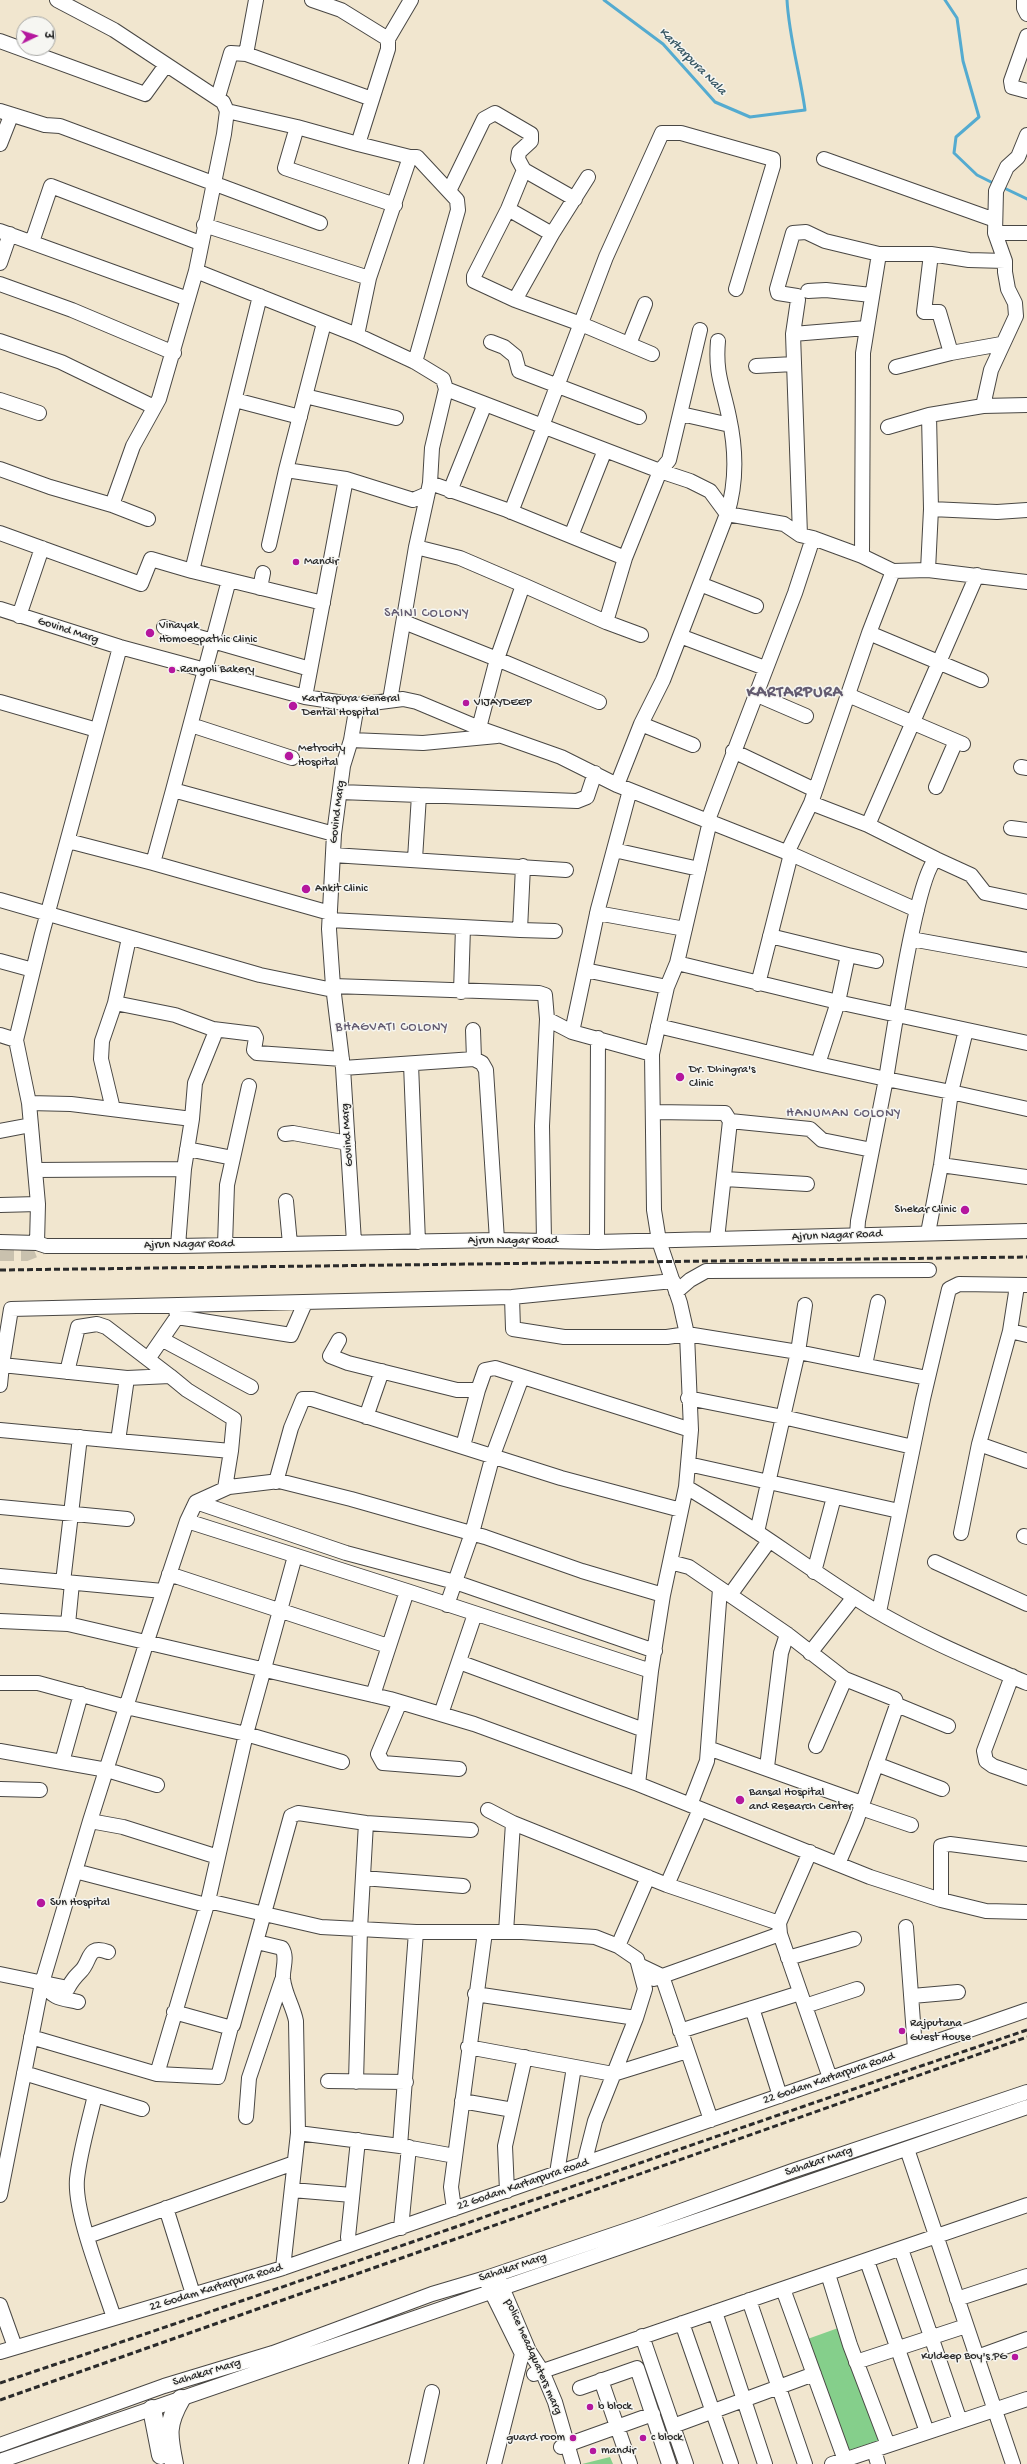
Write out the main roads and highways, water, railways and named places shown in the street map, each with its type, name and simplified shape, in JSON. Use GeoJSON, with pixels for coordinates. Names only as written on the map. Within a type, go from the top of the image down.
{"type":"FeatureCollection","features":[{"type":"Feature","properties":{"kind":"main road"},"geometry":{"type":"LineString","coordinates":[[174,2464],[169,2430],[171,2416],[181,2399]]}},
{"type":"Feature","properties":{"kind":"main road"},"geometry":{"type":"LineString","coordinates":[[152,2409],[163,2464]]}},
{"type":"Feature","properties":{"kind":"waterway","name":"Kartarpura Nala"},"geometry":{"type":"LineString","coordinates":[[604,0],[663,44],[715,102],[750,117],[805,110],[790,28],[787,0]]}},
{"type":"Feature","properties":{"kind":"waterway","name":"Kartarpura Nala"},"geometry":{"type":"LineString","coordinates":[[945,0],[957,18],[963,61],[979,117],[956,137],[954,153],[977,175],[995,184]]}},
{"type":"Feature","properties":{"kind":"waterway","name":"Kartarpura Nala"},"geometry":{"type":"LineString","coordinates":[[1002,187],[1027,199]]}},
{"type":"Feature","properties":{"kind":"tunnel"},"geometry":{"type":"LineString","coordinates":[[0,1254],[26,1254],[46,1246]]}},
{"type":"Feature","properties":{"kind":"railway"},"geometry":{"type":"LineString","coordinates":[[0,1270],[1027,1257]]}},
{"type":"Feature","properties":{"kind":"railway"},"geometry":{"type":"LineString","coordinates":[[0,2383],[257,2296],[1027,2030]]}},
{"type":"Feature","properties":{"kind":"railway"},"geometry":{"type":"LineString","coordinates":[[0,2400],[1027,2037]]}},
{"type":"Feature","properties":{"kind":"place","name":"Mandir"},"geometry":{"type":"Point","coordinates":[296,562]}},
{"type":"Feature","properties":{"kind":"place","name":"Vinayak Homoeopathic Clinic"},"geometry":{"type":"Point","coordinates":[150,633]}},
{"type":"Feature","properties":{"kind":"place","name":"Rangoli Bakery"},"geometry":{"type":"Point","coordinates":[172,670]}},
{"type":"Feature","properties":{"kind":"place","name":"VIJAYDEEP"},"geometry":{"type":"Point","coordinates":[466,703]}},
{"type":"Feature","properties":{"kind":"place","name":"Kartarpura General Dental Hospital"},"geometry":{"type":"Point","coordinates":[293,706]}},
{"type":"Feature","properties":{"kind":"place","name":"Metrocity Hospital"},"geometry":{"type":"Point","coordinates":[289,756]}},
{"type":"Feature","properties":{"kind":"place","name":"Ankit Clinic"},"geometry":{"type":"Point","coordinates":[306,889]}},
{"type":"Feature","properties":{"kind":"place","name":"Dr. Dhingra's Clinic"},"geometry":{"type":"Point","coordinates":[680,1077]}},
{"type":"Feature","properties":{"kind":"place","name":"Shekar Clinic"},"geometry":{"type":"Point","coordinates":[965,1210]}},
{"type":"Feature","properties":{"kind":"place","name":"Bansal Hospital and Research Center"},"geometry":{"type":"Point","coordinates":[740,1800]}},
{"type":"Feature","properties":{"kind":"place","name":"Sun Hospital"},"geometry":{"type":"Point","coordinates":[41,1903]}},
{"type":"Feature","properties":{"kind":"place","name":"Rajputana Guest House"},"geometry":{"type":"Point","coordinates":[902,2031]}},
{"type":"Feature","properties":{"kind":"place","name":"Kuldeep Boy's PG"},"geometry":{"type":"Point","coordinates":[1015,2357]}},
{"type":"Feature","properties":{"kind":"place","name":"b block"},"geometry":{"type":"Point","coordinates":[590,2407]}},
{"type":"Feature","properties":{"kind":"place","name":"guard room"},"geometry":{"type":"Point","coordinates":[573,2438]}},
{"type":"Feature","properties":{"kind":"place","name":"c block"},"geometry":{"type":"Point","coordinates":[643,2438]}},
{"type":"Feature","properties":{"kind":"place","name":"mandir"},"geometry":{"type":"Point","coordinates":[593,2451]}},
{"type":"Feature","properties":{"kind":"district","name":"SAINI COLONY"},"geometry":{"type":"Point","coordinates":[427,614]}},
{"type":"Feature","properties":{"kind":"district","name":"KARTARPURA"},"geometry":{"type":"Point","coordinates":[795,694]}},
{"type":"Feature","properties":{"kind":"district","name":"BHAGVATI COLONY"},"geometry":{"type":"Point","coordinates":[392,1028]}},
{"type":"Feature","properties":{"kind":"district","name":"HANUMAN COLONY"},"geometry":{"type":"Point","coordinates":[844,1114]}}]}
